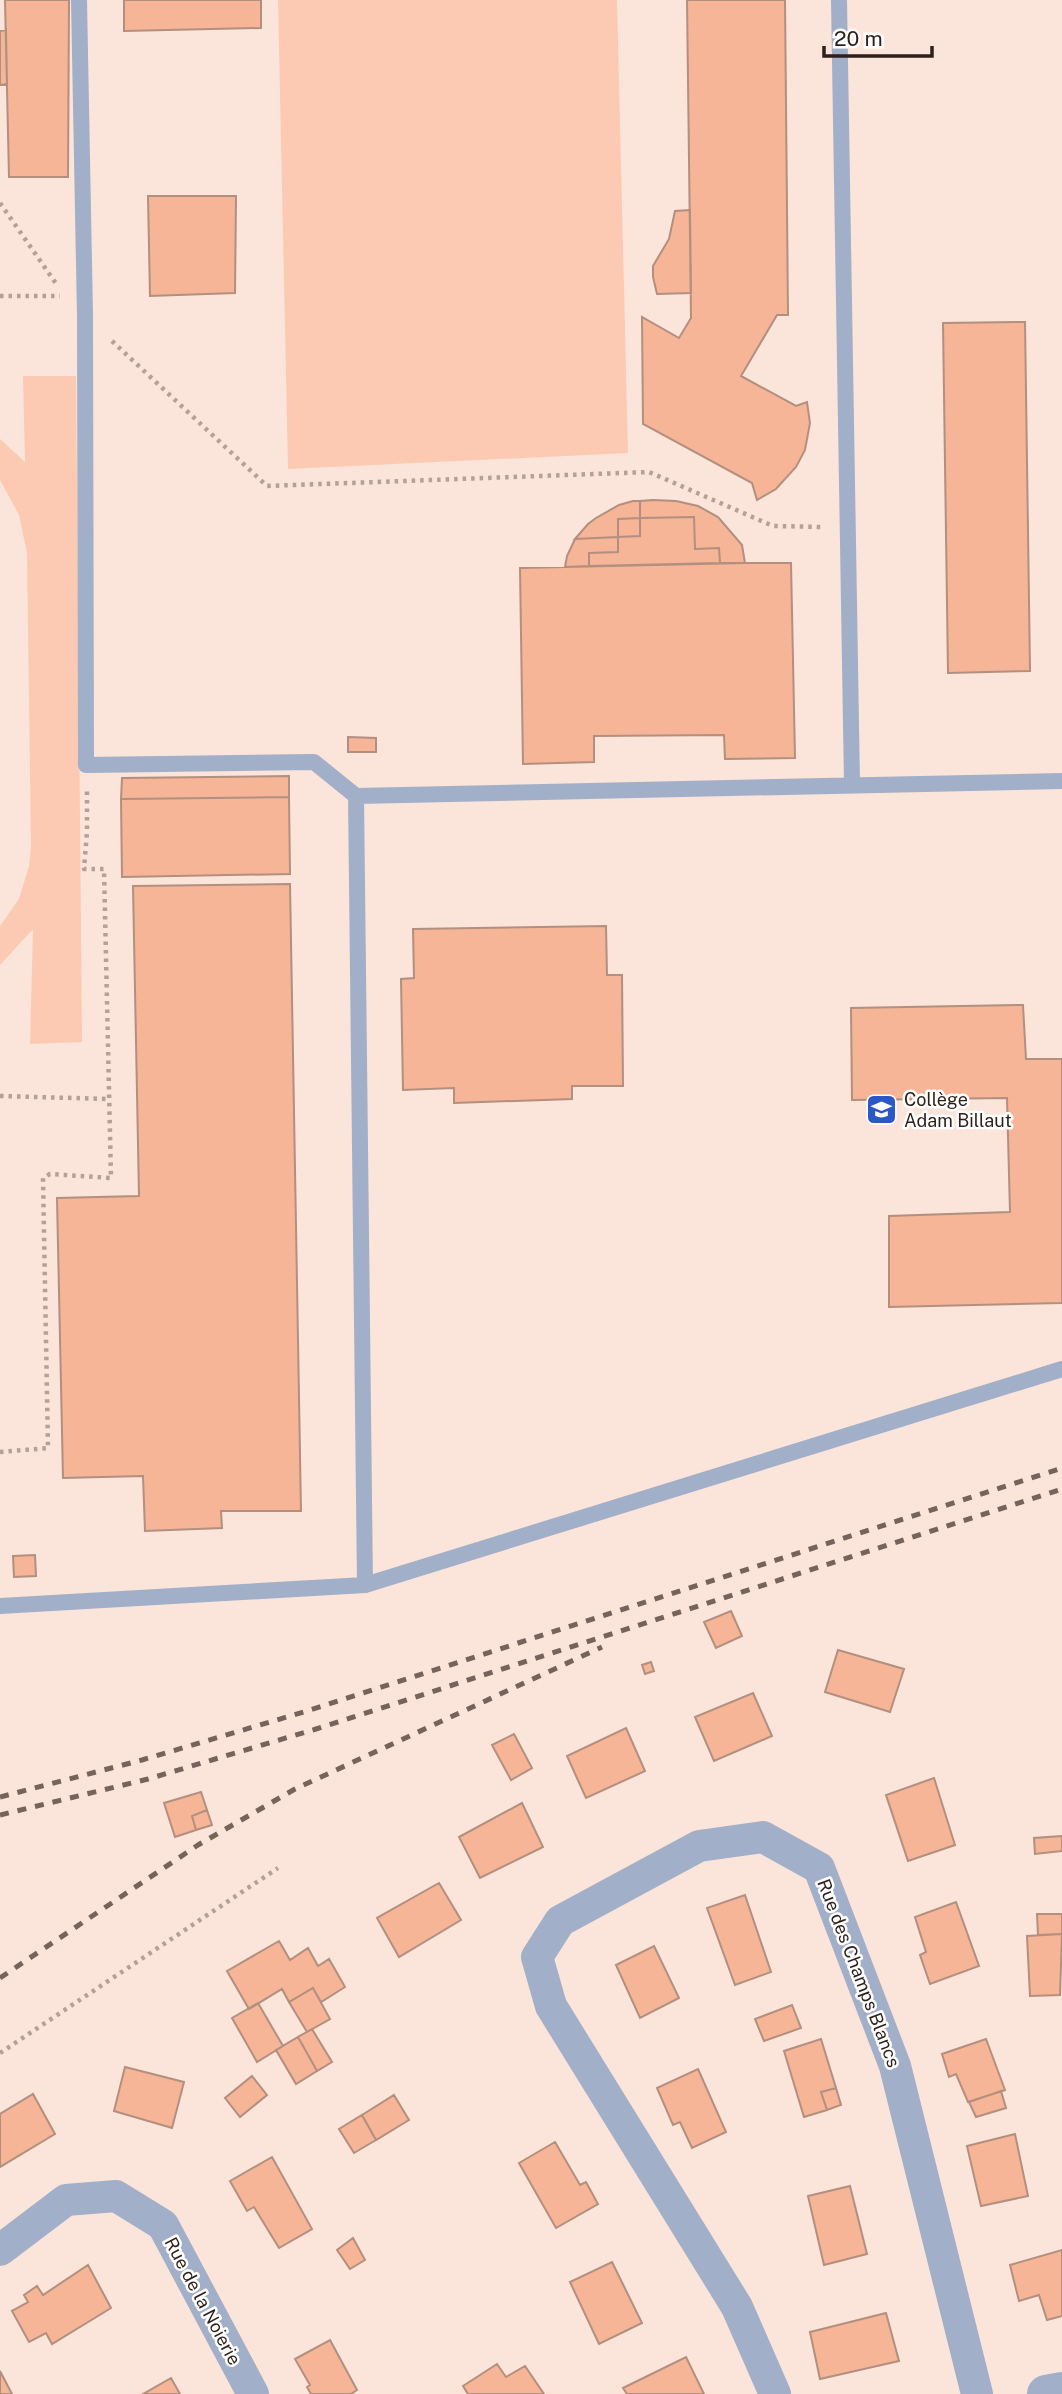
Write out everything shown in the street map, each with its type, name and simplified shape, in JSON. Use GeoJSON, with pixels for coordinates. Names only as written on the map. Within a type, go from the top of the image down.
{"type":"FeatureCollection","features":[{"type":"Feature","properties":{"kind":"street","name":"Rue des Champs Blancs"},"geometry":{"type":"LineString","coordinates":[[775,2394],[737,2307],[551,2006],[537,1957],[560,1921],[687,1852],[699,1846],[763,1837],[819,1868],[891,2053],[977,2394]]}},
{"type":"Feature","properties":{"kind":"street","name":"Rue de la Noierie"},"geometry":{"type":"LineString","coordinates":[[0,2250],[66,2200],[116,2196],[163,2225],[253,2394]]}},
{"type":"Feature","properties":{"kind":"street"},"geometry":{"type":"LineString","coordinates":[[1046,2394],[1062,2391]]}},
{"type":"Feature","properties":{"kind":"lane"},"geometry":{"type":"LineString","coordinates":[[79,0],[85,316],[86,765],[314,762],[356,796],[1062,781]]}},
{"type":"Feature","properties":{"kind":"lane"},"geometry":{"type":"LineString","coordinates":[[839,0],[852,784]]}},
{"type":"Feature","properties":{"kind":"lane"},"geometry":{"type":"LineString","coordinates":[[356,796],[365,1585]]}},
{"type":"Feature","properties":{"kind":"lane"},"geometry":{"type":"LineString","coordinates":[[0,1606],[365,1585],[1062,1369]]}},
{"type":"Feature","properties":{"kind":"path"},"geometry":{"type":"LineString","coordinates":[[0,203],[64,296],[0,296]]}},
{"type":"Feature","properties":{"kind":"path"},"geometry":{"type":"LineString","coordinates":[[85,316],[267,486],[649,471],[774,526],[847,528]]}},
{"type":"Feature","properties":{"kind":"path"},"geometry":{"type":"LineString","coordinates":[[0,1452],[48,1448],[43,1178],[50,1174],[111,1178],[104,869],[84,869],[87,832],[86,765]]}},
{"type":"Feature","properties":{"kind":"path"},"geometry":{"type":"LineString","coordinates":[[0,1096],[109,1099]]}},
{"type":"Feature","properties":{"kind":"path"},"geometry":{"type":"LineString","coordinates":[[0,2053],[278,1868]]}},
{"type":"Feature","properties":{"kind":"shaded area"},"geometry":{"type":"Polygon","coordinates":[[[278,0],[617,0],[628,453],[288,469],[278,0]]]}},
{"type":"Feature","properties":{"kind":"shaded area"},"geometry":{"type":"Polygon","coordinates":[[[23,376],[76,376],[82,1042],[30,1044],[33,929],[0,965],[0,926],[19,899],[29,866],[31,847],[27,553],[19,515],[0,480],[0,439],[25,462],[23,376]]]}},
{"type":"Feature","properties":{"kind":"building"},"geometry":{"type":"Polygon","coordinates":[[[5,0],[69,0],[68,177],[9,177],[5,0]]]}},
{"type":"Feature","properties":{"kind":"building"},"geometry":{"type":"Polygon","coordinates":[[[124,0],[261,0],[261,28],[124,31],[124,0]]]}},
{"type":"Feature","properties":{"kind":"building"},"geometry":{"type":"Polygon","coordinates":[[[687,0],[785,0],[788,315],[777,315],[741,376],[796,406],[807,402],[810,423],[805,450],[796,467],[776,489],[757,500],[752,483],[643,424],[642,317],[679,338],[691,318],[687,0]]]}},
{"type":"Feature","properties":{"kind":"building"},"geometry":{"type":"Polygon","coordinates":[[[6,30],[7,84],[0,85],[0,31],[6,30]]]}},
{"type":"Feature","properties":{"kind":"building"},"geometry":{"type":"Polygon","coordinates":[[[148,196],[236,196],[235,293],[150,296],[148,196]]]}},
{"type":"Feature","properties":{"kind":"building"},"geometry":{"type":"Polygon","coordinates":[[[690,210],[691,293],[657,294],[653,266],[669,239],[675,211],[690,210]]]}},
{"type":"Feature","properties":{"kind":"building"},"geometry":{"type":"Polygon","coordinates":[[[1025,322],[1030,671],[948,673],[943,323],[1025,322]]]}},
{"type":"Feature","properties":{"kind":"building"},"geometry":{"type":"Polygon","coordinates":[[[653,500],[698,506],[718,517],[742,545],[745,563],[720,563],[719,548],[695,549],[694,517],[640,518],[640,501],[653,500]]]}},
{"type":"Feature","properties":{"kind":"building"},"geometry":{"type":"Polygon","coordinates":[[[640,501],[640,518],[618,519],[618,537],[575,539],[596,518],[619,505],[640,501]]]}},
{"type":"Feature","properties":{"kind":"building"},"geometry":{"type":"Polygon","coordinates":[[[694,517],[695,549],[719,548],[720,563],[589,566],[589,553],[618,552],[618,537],[640,536],[640,518],[694,517]]]}},
{"type":"Feature","properties":{"kind":"building"},"geometry":{"type":"Polygon","coordinates":[[[640,518],[640,536],[618,537],[618,519],[640,518]]]}},
{"type":"Feature","properties":{"kind":"building"},"geometry":{"type":"Polygon","coordinates":[[[618,537],[618,552],[589,553],[589,566],[565,567],[575,539],[618,537]]]}},
{"type":"Feature","properties":{"kind":"building"},"geometry":{"type":"Polygon","coordinates":[[[791,563],[795,758],[725,759],[724,735],[594,736],[594,762],[523,764],[520,568],[791,563]]]}},
{"type":"Feature","properties":{"kind":"building"},"geometry":{"type":"Polygon","coordinates":[[[348,737],[376,738],[376,752],[348,752],[348,737]]]}},
{"type":"Feature","properties":{"kind":"building"},"geometry":{"type":"Polygon","coordinates":[[[289,776],[289,797],[121,799],[122,778],[289,776]]]}},
{"type":"Feature","properties":{"kind":"building"},"geometry":{"type":"Polygon","coordinates":[[[289,797],[290,874],[122,877],[121,799],[289,797]]]}},
{"type":"Feature","properties":{"kind":"building"},"geometry":{"type":"Polygon","coordinates":[[[290,884],[301,1511],[221,1511],[222,1528],[145,1531],[143,1476],[63,1478],[57,1198],[139,1196],[133,886],[290,884]]]}},
{"type":"Feature","properties":{"kind":"building"},"geometry":{"type":"Polygon","coordinates":[[[606,926],[607,975],[622,975],[623,1086],[572,1086],[572,1099],[454,1103],[454,1088],[403,1090],[401,979],[414,978],[413,929],[606,926]]]}},
{"type":"Feature","properties":{"kind":"building"},"geometry":{"type":"Polygon","coordinates":[[[1023,1005],[1026,1059],[1062,1059],[1062,1303],[889,1307],[889,1216],[1010,1212],[1007,1098],[852,1100],[851,1008],[1023,1005]]]}},
{"type":"Feature","properties":{"kind":"building"},"geometry":{"type":"Polygon","coordinates":[[[35,1555],[36,1576],[14,1577],[13,1556],[35,1555]]]}},
{"type":"Feature","properties":{"kind":"building"},"geometry":{"type":"Polygon","coordinates":[[[731,1611],[742,1636],[716,1648],[704,1622],[731,1611]]]}},
{"type":"Feature","properties":{"kind":"building"},"geometry":{"type":"Polygon","coordinates":[[[838,1650],[904,1669],[890,1712],[825,1692],[838,1650]]]}},
{"type":"Feature","properties":{"kind":"building"},"geometry":{"type":"Polygon","coordinates":[[[651,1662],[654,1671],[645,1674],[642,1665],[651,1662]]]}},
{"type":"Feature","properties":{"kind":"building"},"geometry":{"type":"Polygon","coordinates":[[[753,1693],[772,1736],[714,1761],[695,1717],[753,1693]]]}},
{"type":"Feature","properties":{"kind":"building"},"geometry":{"type":"Polygon","coordinates":[[[626,1728],[645,1771],[586,1798],[567,1756],[626,1728]]]}},
{"type":"Feature","properties":{"kind":"building"},"geometry":{"type":"Polygon","coordinates":[[[514,1734],[532,1768],[511,1780],[492,1745],[514,1734]]]}},
{"type":"Feature","properties":{"kind":"building"},"geometry":{"type":"Polygon","coordinates":[[[934,1778],[955,1845],[908,1861],[886,1795],[934,1778]]]}},
{"type":"Feature","properties":{"kind":"building"},"geometry":{"type":"Polygon","coordinates":[[[201,1792],[207,1810],[192,1816],[196,1830],[175,1837],[164,1803],[201,1792]]]}},
{"type":"Feature","properties":{"kind":"building"},"geometry":{"type":"Polygon","coordinates":[[[522,1803],[543,1847],[480,1878],[459,1837],[522,1803]]]}},
{"type":"Feature","properties":{"kind":"building"},"geometry":{"type":"Polygon","coordinates":[[[207,1810],[212,1825],[196,1830],[192,1816],[207,1810]]]}},
{"type":"Feature","properties":{"kind":"building"},"geometry":{"type":"Polygon","coordinates":[[[1062,1836],[1062,1851],[1035,1854],[1034,1838],[1062,1836]]]}},
{"type":"Feature","properties":{"kind":"building"},"geometry":{"type":"Polygon","coordinates":[[[439,1883],[461,1920],[399,1957],[377,1918],[439,1883]]]}},
{"type":"Feature","properties":{"kind":"building"},"geometry":{"type":"Polygon","coordinates":[[[745,1895],[771,1972],[735,1985],[707,1908],[745,1895]]]}},
{"type":"Feature","properties":{"kind":"building"},"geometry":{"type":"Polygon","coordinates":[[[956,1902],[979,1966],[930,1984],[920,1955],[926,1952],[915,1917],[956,1902]]]}},
{"type":"Feature","properties":{"kind":"building"},"geometry":{"type":"Polygon","coordinates":[[[1037,1914],[1062,1914],[1062,1934],[1038,1935],[1037,1914]]]}},
{"type":"Feature","properties":{"kind":"building"},"geometry":{"type":"Polygon","coordinates":[[[1062,1934],[1060,1995],[1030,1996],[1027,1936],[1062,1934]]]}},
{"type":"Feature","properties":{"kind":"building"},"geometry":{"type":"Polygon","coordinates":[[[279,1941],[290,1960],[308,1948],[318,1966],[329,1959],[345,1987],[321,2002],[313,1988],[289,2002],[282,1989],[249,2009],[227,1971],[279,1941]]]}},
{"type":"Feature","properties":{"kind":"building"},"geometry":{"type":"Polygon","coordinates":[[[654,1946],[679,1998],[640,2018],[616,1965],[654,1946]]]}},
{"type":"Feature","properties":{"kind":"building"},"geometry":{"type":"Polygon","coordinates":[[[313,1988],[330,2019],[307,2032],[289,2002],[313,1988]]]}},
{"type":"Feature","properties":{"kind":"building"},"geometry":{"type":"Polygon","coordinates":[[[258,2003],[283,2046],[257,2062],[232,2018],[258,2003]]]}},
{"type":"Feature","properties":{"kind":"building"},"geometry":{"type":"Polygon","coordinates":[[[792,2005],[801,2028],[764,2041],[755,2019],[792,2005]]]}},
{"type":"Feature","properties":{"kind":"building"},"geometry":{"type":"Polygon","coordinates":[[[312,2029],[332,2062],[317,2071],[298,2037],[312,2029]]]}},
{"type":"Feature","properties":{"kind":"building"},"geometry":{"type":"Polygon","coordinates":[[[298,2037],[317,2071],[296,2084],[276,2050],[298,2037]]]}},
{"type":"Feature","properties":{"kind":"building"},"geometry":{"type":"Polygon","coordinates":[[[821,2039],[836,2088],[821,2092],[827,2110],[804,2117],[784,2051],[821,2039]]]}},
{"type":"Feature","properties":{"kind":"building"},"geometry":{"type":"Polygon","coordinates":[[[986,2039],[1005,2090],[968,2102],[956,2074],[949,2077],[942,2054],[986,2039]]]}},
{"type":"Feature","properties":{"kind":"building"},"geometry":{"type":"Polygon","coordinates":[[[125,2067],[184,2082],[172,2128],[114,2111],[125,2067]]]}},
{"type":"Feature","properties":{"kind":"building"},"geometry":{"type":"Polygon","coordinates":[[[698,2069],[726,2132],[692,2148],[680,2122],[673,2125],[657,2088],[698,2069]]]}},
{"type":"Feature","properties":{"kind":"building"},"geometry":{"type":"Polygon","coordinates":[[[252,2076],[267,2095],[240,2117],[225,2098],[252,2076]]]}},
{"type":"Feature","properties":{"kind":"building"},"geometry":{"type":"Polygon","coordinates":[[[836,2088],[841,2105],[827,2110],[821,2092],[836,2088]]]}},
{"type":"Feature","properties":{"kind":"building"},"geometry":{"type":"Polygon","coordinates":[[[1001,2091],[1006,2108],[976,2117],[969,2102],[1001,2091]]]}},
{"type":"Feature","properties":{"kind":"building"},"geometry":{"type":"Polygon","coordinates":[[[33,2094],[55,2134],[0,2167],[0,2114],[33,2094]]]}},
{"type":"Feature","properties":{"kind":"building"},"geometry":{"type":"Polygon","coordinates":[[[394,2095],[409,2120],[376,2140],[362,2115],[394,2095]]]}},
{"type":"Feature","properties":{"kind":"building"},"geometry":{"type":"Polygon","coordinates":[[[362,2115],[376,2140],[354,2153],[339,2129],[362,2115]]]}},
{"type":"Feature","properties":{"kind":"building"},"geometry":{"type":"Polygon","coordinates":[[[1015,2134],[1028,2196],[981,2206],[967,2146],[1015,2134]]]}},
{"type":"Feature","properties":{"kind":"building"},"geometry":{"type":"Polygon","coordinates":[[[555,2142],[580,2185],[586,2182],[598,2204],[556,2228],[519,2163],[555,2142]]]}},
{"type":"Feature","properties":{"kind":"building"},"geometry":{"type":"Polygon","coordinates":[[[272,2157],[312,2229],[279,2248],[254,2207],[247,2211],[230,2181],[272,2157]]]}},
{"type":"Feature","properties":{"kind":"building"},"geometry":{"type":"Polygon","coordinates":[[[850,2186],[867,2254],[824,2265],[808,2196],[850,2186]]]}},
{"type":"Feature","properties":{"kind":"building"},"geometry":{"type":"Polygon","coordinates":[[[353,2238],[365,2260],[350,2269],[337,2250],[353,2238]]]}},
{"type":"Feature","properties":{"kind":"building"},"geometry":{"type":"Polygon","coordinates":[[[1062,2250],[1062,2316],[1047,2320],[1039,2295],[1019,2301],[1010,2265],[1062,2250]]]}},
{"type":"Feature","properties":{"kind":"building"},"geometry":{"type":"Polygon","coordinates":[[[612,2262],[642,2323],[599,2344],[570,2282],[612,2262]]]}},
{"type":"Feature","properties":{"kind":"building"},"geometry":{"type":"Polygon","coordinates":[[[88,2265],[111,2308],[52,2344],[46,2333],[29,2342],[12,2311],[28,2302],[24,2295],[37,2286],[43,2295],[88,2265]]]}},
{"type":"Feature","properties":{"kind":"building"},"geometry":{"type":"Polygon","coordinates":[[[886,2313],[899,2361],[820,2379],[810,2332],[886,2313]]]}},
{"type":"Feature","properties":{"kind":"building"},"geometry":{"type":"Polygon","coordinates":[[[330,2340],[357,2390],[351,2394],[311,2394],[307,2387],[310,2385],[295,2359],[330,2340]]]}},
{"type":"Feature","properties":{"kind":"building"},"geometry":{"type":"Polygon","coordinates":[[[686,2357],[704,2394],[627,2394],[623,2388],[686,2357]]]}},
{"type":"Feature","properties":{"kind":"building"},"geometry":{"type":"Polygon","coordinates":[[[497,2364],[506,2377],[525,2366],[544,2394],[468,2394],[463,2386],[497,2364]]]}},
{"type":"Feature","properties":{"kind":"building"},"geometry":{"type":"Polygon","coordinates":[[[0,2371],[12,2394],[0,2394],[0,2371]]]}},
{"type":"Feature","properties":{"kind":"building"},"geometry":{"type":"Polygon","coordinates":[[[171,2378],[180,2394],[143,2394],[171,2378]]]}},
{"type":"Feature","properties":{"kind":"railway"},"geometry":{"type":"LineString","coordinates":[[0,1797],[142,1760],[307,1711],[1062,1468]]}},
{"type":"Feature","properties":{"kind":"railway"},"geometry":{"type":"LineString","coordinates":[[0,1815],[148,1779],[316,1729],[1062,1489]]}},
{"type":"Feature","properties":{"kind":"railway"},"geometry":{"type":"LineString","coordinates":[[0,1978],[198,1845],[295,1789],[602,1647]]}},
{"type":"Feature","properties":{"kind":"place","name":"Collège Adam Billaut"},"geometry":{"type":"Point","coordinates":[881,1109]}}]}
